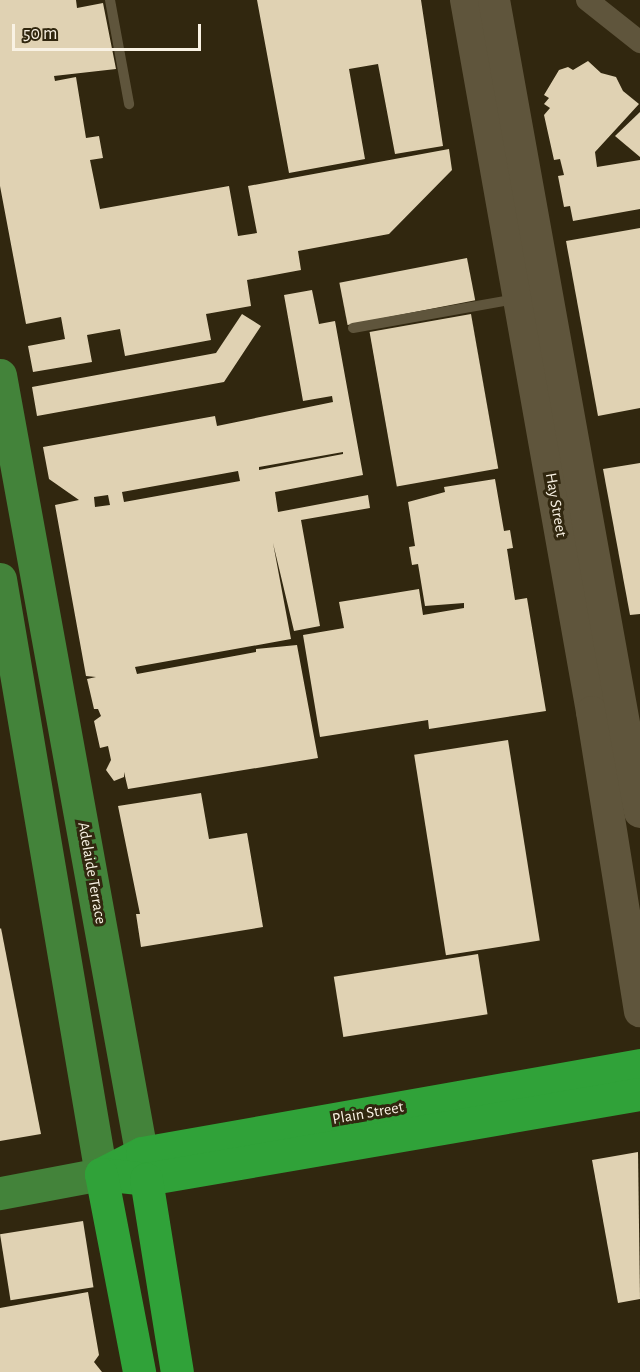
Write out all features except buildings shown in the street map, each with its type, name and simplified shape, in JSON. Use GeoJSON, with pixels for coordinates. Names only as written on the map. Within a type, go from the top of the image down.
{"type":"FeatureCollection","features":[{"type":"Feature","properties":{"kind":"highway","name":"Plain Street"},"geometry":{"type":"LineString","coordinates":[[101,1174],[640,1065]]}},
{"type":"Feature","properties":{"kind":"highway","name":"Plain Street"},"geometry":{"type":"LineString","coordinates":[[144,1166],[640,1094]]}},
{"type":"Feature","properties":{"kind":"highway","name":"Adelaide Terrace"},"geometry":{"type":"LineString","coordinates":[[144,1166],[177,1372]]}},
{"type":"Feature","properties":{"kind":"highway"},"geometry":{"type":"LineString","coordinates":[[101,1174],[139,1372]]}},
{"type":"Feature","properties":{"kind":"main road","name":"Hay Street"},"geometry":{"type":"LineString","coordinates":[[466,0],[520,298],[640,1011]]}},
{"type":"Feature","properties":{"kind":"main road","name":"Hay Street"},"geometry":{"type":"LineString","coordinates":[[494,0],[640,812]]}},
{"type":"Feature","properties":{"kind":"main road","name":"Adelaide Terrace"},"geometry":{"type":"LineString","coordinates":[[0,375],[144,1166]]}},
{"type":"Feature","properties":{"kind":"main road"},"geometry":{"type":"LineString","coordinates":[[0,579],[101,1174]]}},
{"type":"Feature","properties":{"kind":"main road","name":"Plain Street"},"geometry":{"type":"LineString","coordinates":[[0,1193],[101,1174]]}},
{"type":"Feature","properties":{"kind":"street"},"geometry":{"type":"LineString","coordinates":[[587,0],[640,42]]}},
{"type":"Feature","properties":{"kind":"lane"},"geometry":{"type":"LineString","coordinates":[[110,0],[129,104]]}},
{"type":"Feature","properties":{"kind":"lane"},"geometry":{"type":"LineString","coordinates":[[353,328],[520,298]]}}]}
